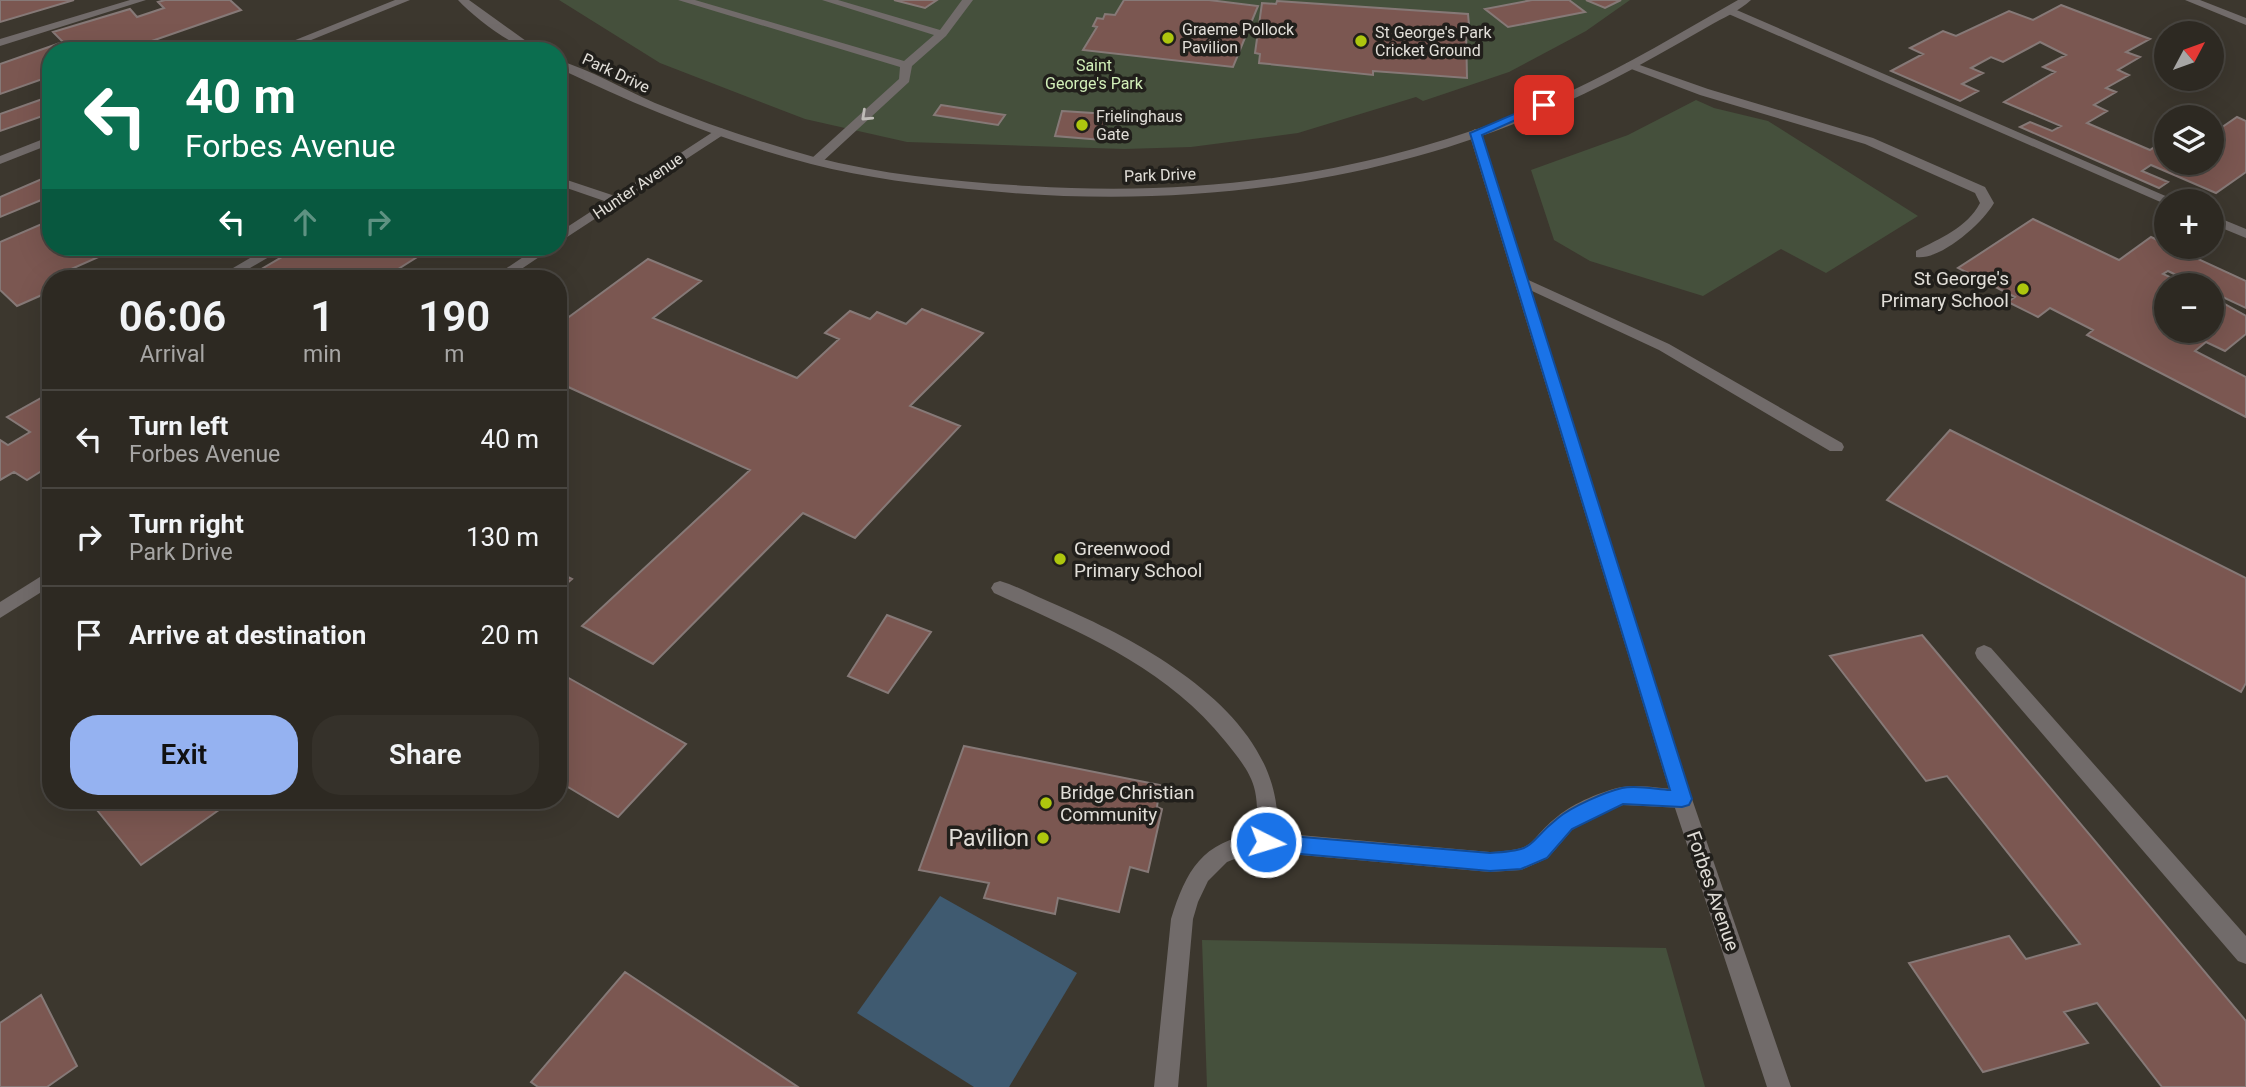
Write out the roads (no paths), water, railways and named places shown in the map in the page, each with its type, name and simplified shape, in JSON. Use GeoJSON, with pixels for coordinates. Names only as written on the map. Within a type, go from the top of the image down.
{"type":"FeatureCollection","features":[{"type":"Feature","properties":{"kind":"street"},"geometry":{"type":"LineString","coordinates":[[0,43],[141,0]]}},
{"type":"Feature","properties":{"kind":"street"},"geometry":{"type":"LineString","coordinates":[[296,42],[405,0]]}},
{"type":"Feature","properties":{"kind":"street"},"geometry":{"type":"LineString","coordinates":[[463,0],[521,42]]}},
{"type":"Feature","properties":{"kind":"street"},"geometry":{"type":"LineString","coordinates":[[683,0],[906,65]]}},
{"type":"Feature","properties":{"kind":"street"},"geometry":{"type":"LineString","coordinates":[[827,0],[942,34]]}},
{"type":"Feature","properties":{"kind":"street"},"geometry":{"type":"LineString","coordinates":[[816,161],[905,79],[906,65],[942,34],[968,0]]}},
{"type":"Feature","properties":{"kind":"street","name":"Park Drive"},"geometry":{"type":"LineString","coordinates":[[567,67],[625,96],[719,132],[816,161],[880,174],[1001,189],[1139,193],[1249,187],[1352,171],[1475,133],[1590,86],[1746,0]]}},
{"type":"Feature","properties":{"kind":"street"},"geometry":{"type":"LineString","coordinates":[[2190,0],[2242,20]]}},
{"type":"Feature","properties":{"kind":"street"},"geometry":{"type":"LineString","coordinates":[[2200,0],[2242,20]]}},
{"type":"Feature","properties":{"kind":"street"},"geometry":{"type":"LineString","coordinates":[[1728,10],[2154,194]]}},
{"type":"Feature","properties":{"kind":"street"},"geometry":{"type":"LineString","coordinates":[[1630,65],[1704,92],[1869,141],[1980,190],[1987,203],[1982,215],[1966,228],[1921,254]]}},
{"type":"Feature","properties":{"kind":"street","name":"Hunter Avenue"},"geometry":{"type":"LineString","coordinates":[[567,233],[719,132]]}},
{"type":"Feature","properties":{"kind":"street","name":"Forbes Avenue"},"geometry":{"type":"LineString","coordinates":[[1475,133],[1524,282],[1682,799],[1779,1087]]}},
{"type":"Feature","properties":{"kind":"street"},"geometry":{"type":"LineString","coordinates":[[0,160],[42,144]]}},
{"type":"Feature","properties":{"kind":"street"},"geometry":{"type":"LineString","coordinates":[[567,184],[616,201]]}},
{"type":"Feature","properties":{"kind":"street"},"geometry":{"type":"LineString","coordinates":[[2224,224],[2246,234]]}},
{"type":"Feature","properties":{"kind":"street"},"geometry":{"type":"LineString","coordinates":[[237,270],[263,256]]}},
{"type":"Feature","properties":{"kind":"street"},"geometry":{"type":"LineString","coordinates":[[511,270],[533,256]]}},
{"type":"Feature","properties":{"kind":"street"},"geometry":{"type":"LineString","coordinates":[[1524,282],[1664,347],[1836,447]]}},
{"type":"Feature","properties":{"kind":"street"},"geometry":{"type":"LineString","coordinates":[[0,611],[42,583]]}},
{"type":"Feature","properties":{"kind":"street"},"geometry":{"type":"LineString","coordinates":[[1000,588],[1142,654],[1185,684],[1218,713],[1263,782],[1267,800],[1266,842]]}},
{"type":"Feature","properties":{"kind":"street"},"geometry":{"type":"LineString","coordinates":[[1984,653],[2246,953]]}},
{"type":"Feature","properties":{"kind":"street"},"geometry":{"type":"LineString","coordinates":[[1166,1087],[1182,919],[1189,894],[1202,869],[1220,853],[1241,844],[1266,842],[1490,862],[1521,860],[1540,851],[1565,823],[1599,805],[1623,796],[1682,799]]}},
{"type":"Feature","properties":{"kind":"water"},"geometry":{"type":"Polygon","coordinates":[[[940,896],[1077,973],[1009,1087],[974,1087],[857,1013],[940,896]]]}},
{"type":"Feature","properties":{"kind":"place","name":"Graeme Pollock Pavilion"},"geometry":{"type":"Point","coordinates":[1168,38]}},
{"type":"Feature","properties":{"kind":"place","name":"St George's Park Cricket Ground"},"geometry":{"type":"Point","coordinates":[1361,41]}},
{"type":"Feature","properties":{"kind":"place","name":"Frielinghaus Gate"},"geometry":{"type":"Point","coordinates":[1082,125]}},
{"type":"Feature","properties":{"kind":"place","name":"St George's Primary School"},"geometry":{"type":"Point","coordinates":[2023,289]}},
{"type":"Feature","properties":{"kind":"place","name":"Greenwood Primary School"},"geometry":{"type":"Point","coordinates":[1060,559]}},
{"type":"Feature","properties":{"kind":"place","name":"Bridge Christian Community"},"geometry":{"type":"Point","coordinates":[1046,803]}},
{"type":"Feature","properties":{"kind":"place","name":"Pavilion"},"geometry":{"type":"Point","coordinates":[1043,838]}},
{"type":"Feature","properties":{"kind":"park label","name":"Saint George's Park"},"geometry":{"type":"Point","coordinates":[1094,74]}}]}
